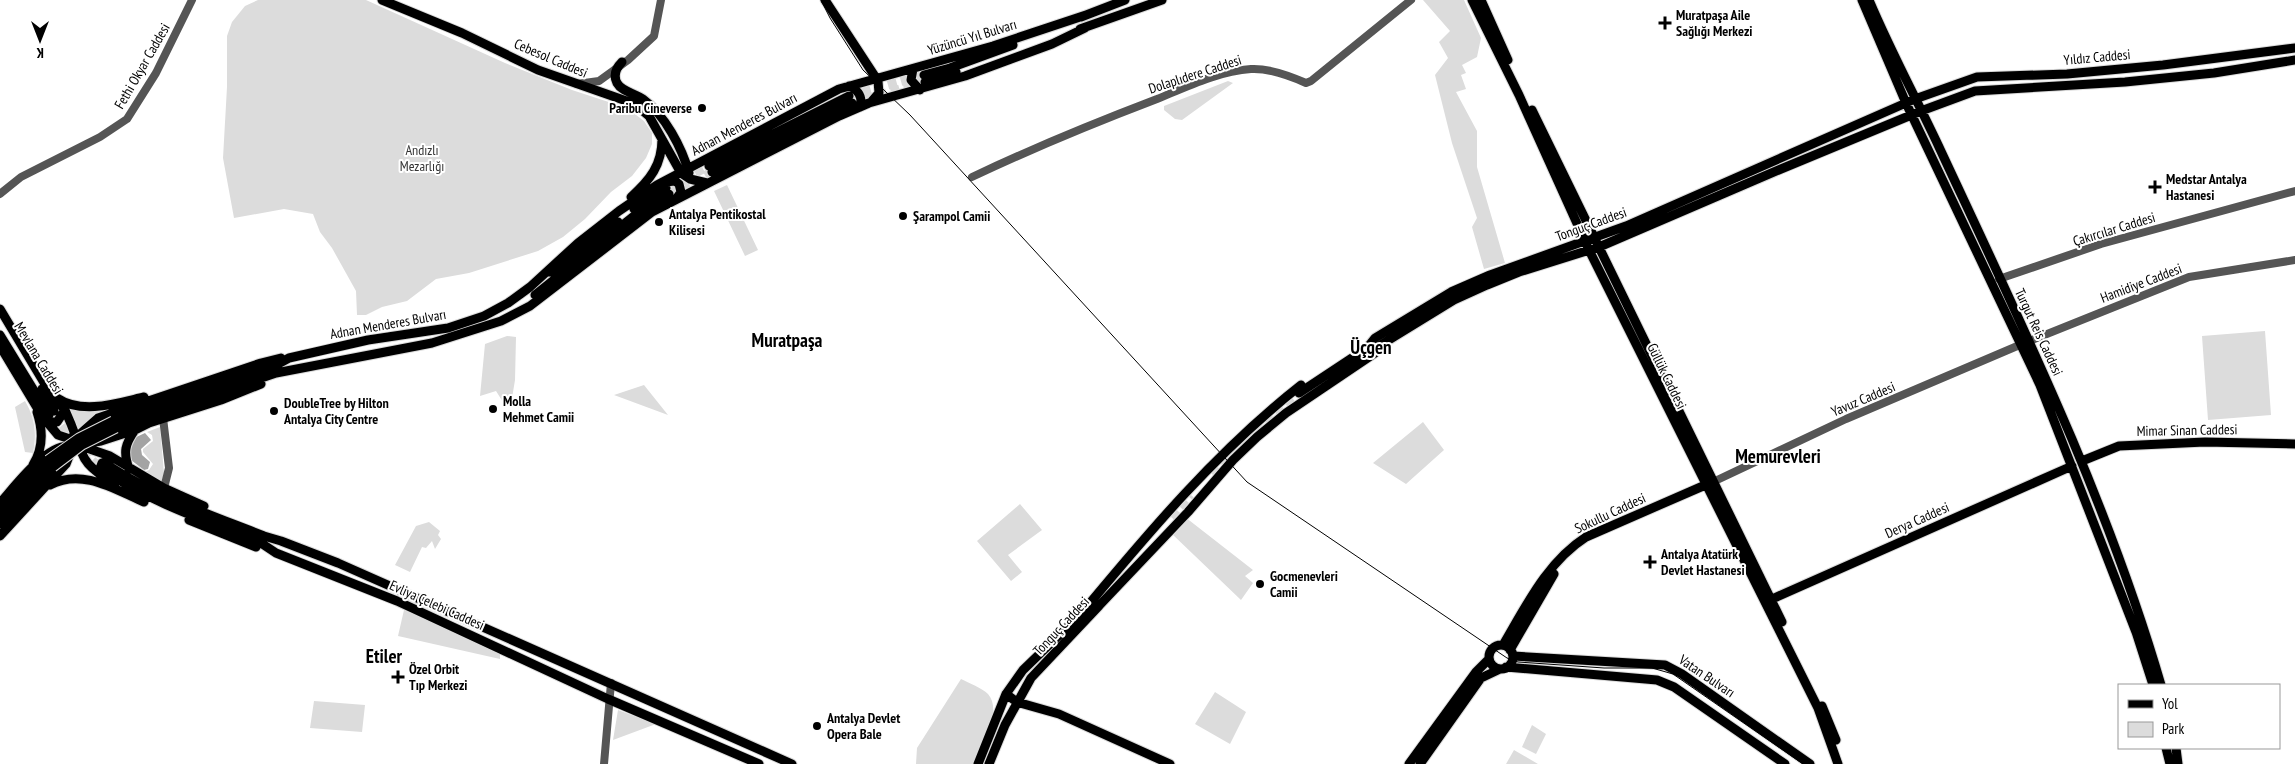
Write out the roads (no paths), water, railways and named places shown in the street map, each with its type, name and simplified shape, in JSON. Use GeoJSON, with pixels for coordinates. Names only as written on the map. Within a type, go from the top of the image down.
{"type":"FeatureCollection","features":[{"type":"Feature","properties":{"kind":"main road","name":"Cebesol Caddesi"},"geometry":{"type":"LineString","coordinates":[[382,0],[462,33],[538,70],[635,104],[649,116],[684,171]]}},
{"type":"Feature","properties":{"kind":"main road"},"geometry":{"type":"LineString","coordinates":[[825,0],[877,79],[879,93],[869,103]]}},
{"type":"Feature","properties":{"kind":"main road","name":"Yüzüncü Yıl Bulvarı"},"geometry":{"type":"LineString","coordinates":[[1125,0],[925,78],[967,69],[1162,0]]}},
{"type":"Feature","properties":{"kind":"main road","name":"Güllük Caddesi"},"geometry":{"type":"LineString","coordinates":[[1472,0],[1590,239],[1599,247],[1818,708],[1838,764]]}},
{"type":"Feature","properties":{"kind":"main road","name":"Güllük Caddesi"},"geometry":{"type":"LineString","coordinates":[[1481,0],[1590,239],[1589,250],[1772,599],[1829,720],[1843,764]]}},
{"type":"Feature","properties":{"kind":"main road","name":"Turgut Reis Caddesi"},"geometry":{"type":"LineString","coordinates":[[1862,0],[1911,115],[1965,229],[2026,342],[2136,632],[2153,684]]}},
{"type":"Feature","properties":{"kind":"main road","name":"Turgut Reis Caddesi"},"geometry":{"type":"LineString","coordinates":[[1869,0],[2082,461],[2146,631],[2161,684]]}},
{"type":"Feature","properties":{"kind":"main road","name":"Yüzüncü Yıl Bulvarı"},"geometry":{"type":"LineString","coordinates":[[866,83],[993,46],[1086,15]]}},
{"type":"Feature","properties":{"kind":"main road","name":"Yüzüncü Yıl Bulvarı"},"geometry":{"type":"LineString","coordinates":[[882,99],[920,90],[1052,44],[1085,28]]}},
{"type":"Feature","properties":{"kind":"main road","name":"Yıldız Caddesi"},"geometry":{"type":"LineString","coordinates":[[1906,103],[1977,77],[2067,74],[2163,65],[2295,48]]}},
{"type":"Feature","properties":{"kind":"main road","name":"Yıldız Caddesi"},"geometry":{"type":"LineString","coordinates":[[1911,115],[1980,90],[2125,82],[2214,73],[2295,60]]}},
{"type":"Feature","properties":{"kind":"main road"},"geometry":{"type":"LineString","coordinates":[[622,62],[617,67],[615,75],[621,88],[641,97],[660,115],[681,155],[684,171],[690,179],[707,183]]}},
{"type":"Feature","properties":{"kind":"main road"},"geometry":{"type":"LineString","coordinates":[[868,67],[878,74],[888,76]]}},
{"type":"Feature","properties":{"kind":"main road"},"geometry":{"type":"LineString","coordinates":[[913,69],[912,80],[920,90]]}},
{"type":"Feature","properties":{"kind":"main road","name":"Adnan Menderes Bulvarı"},"geometry":{"type":"LineString","coordinates":[[708,167],[761,130],[849,86],[866,83]]}},
{"type":"Feature","properties":{"kind":"main road"},"geometry":{"type":"LineString","coordinates":[[849,86],[855,88],[860,95],[854,102]]}},
{"type":"Feature","properties":{"kind":"main road","name":"Adnan Menderes Bulvarı"},"geometry":{"type":"LineString","coordinates":[[115,424],[276,373],[432,343],[501,321],[530,306],[632,226],[672,191],[684,171],[708,167],[854,102],[869,103],[882,99]]}},
{"type":"Feature","properties":{"kind":"main road","name":"Adnan Menderes Bulvarı"},"geometry":{"type":"LineString","coordinates":[[50,464],[79,438],[278,364],[289,358],[368,340],[433,332],[484,316],[508,303],[530,287],[558,259],[619,211],[672,191],[707,183],[854,102]]}},
{"type":"Feature","properties":{"kind":"main road","name":"Tonguç Caddesi"},"geometry":{"type":"LineString","coordinates":[[1379,341],[1451,292],[1590,239],[1728,183],[1906,103]]}},
{"type":"Feature","properties":{"kind":"main road","name":"Tonguç Caddesi"},"geometry":{"type":"LineString","coordinates":[[1299,396],[1367,348],[1454,300],[1519,272],[1599,247],[1911,115]]}},
{"type":"Feature","properties":{"kind":"main road"},"geometry":{"type":"LineString","coordinates":[[619,211],[656,170],[662,149],[662,136]]}},
{"type":"Feature","properties":{"kind":"main road"},"geometry":{"type":"LineString","coordinates":[[681,155],[708,167]]}},
{"type":"Feature","properties":{"kind":"main road"},"geometry":{"type":"LineString","coordinates":[[530,287],[640,204],[672,191],[689,187],[690,179]]}},
{"type":"Feature","properties":{"kind":"main road"},"geometry":{"type":"LineString","coordinates":[[0,309],[49,391],[65,410],[81,453],[88,465],[129,469],[164,488],[266,532],[281,541]]}},
{"type":"Feature","properties":{"kind":"main road","name":"Mevlana Caddesi"},"geometry":{"type":"LineString","coordinates":[[0,318],[50,416]]}},
{"type":"Feature","properties":{"kind":"main road","name":"Mevlana Caddesi"},"geometry":{"type":"LineString","coordinates":[[0,335],[50,416]]}},
{"type":"Feature","properties":{"kind":"main road"},"geometry":{"type":"LineString","coordinates":[[0,346],[35,405],[42,437],[39,453],[29,471]]}},
{"type":"Feature","properties":{"kind":"main road"},"geometry":{"type":"LineString","coordinates":[[0,536],[66,464],[82,433],[98,418],[261,363],[278,358],[289,358]]}},
{"type":"Feature","properties":{"kind":"main road"},"geometry":{"type":"LineString","coordinates":[[0,503],[29,471],[54,449],[77,443],[101,441],[135,430],[163,418],[221,400],[293,370]]}},
{"type":"Feature","properties":{"kind":"main road"},"geometry":{"type":"LineString","coordinates":[[49,391],[68,404],[92,406],[172,393]]}},
{"type":"Feature","properties":{"kind":"main road"},"geometry":{"type":"LineString","coordinates":[[1095,610],[1188,512],[1233,460],[1299,396]]}},
{"type":"Feature","properties":{"kind":"main road"},"geometry":{"type":"LineString","coordinates":[[978,764],[1006,694],[1023,670],[1080,615],[1139,545],[1221,456],[1274,406],[1299,396]]}},
{"type":"Feature","properties":{"kind":"main road"},"geometry":{"type":"LineString","coordinates":[[35,405],[57,422],[65,410]]}},
{"type":"Feature","properties":{"kind":"main road"},"geometry":{"type":"LineString","coordinates":[[50,416],[58,434],[98,451],[107,468],[144,502]]}},
{"type":"Feature","properties":{"kind":"main road"},"geometry":{"type":"LineString","coordinates":[[89,425],[88,434],[95,440],[101,441]]}},
{"type":"Feature","properties":{"kind":"main road"},"geometry":{"type":"LineString","coordinates":[[129,469],[125,457],[125,447],[135,430]]}},
{"type":"Feature","properties":{"kind":"main road","name":"Mimar Sinan Caddesi"},"geometry":{"type":"LineString","coordinates":[[2082,461],[2119,446],[2205,442],[2295,444]]}},
{"type":"Feature","properties":{"kind":"main road"},"geometry":{"type":"LineString","coordinates":[[54,449],[66,451],[68,454],[66,464]]}},
{"type":"Feature","properties":{"kind":"main road"},"geometry":{"type":"LineString","coordinates":[[0,513],[50,464]]}},
{"type":"Feature","properties":{"kind":"main road"},"geometry":{"type":"LineString","coordinates":[[0,524],[50,464]]}},
{"type":"Feature","properties":{"kind":"main road","name":"Derya Caddesi"},"geometry":{"type":"LineString","coordinates":[[1772,599],[2072,466]]}},
{"type":"Feature","properties":{"kind":"main road","name":"Evliya Çelebi Caddesi"},"geometry":{"type":"LineString","coordinates":[[107,468],[161,495],[338,563],[611,684]]}},
{"type":"Feature","properties":{"kind":"main road","name":"Evliya Çelebi Caddesi"},"geometry":{"type":"LineString","coordinates":[[107,468],[131,489],[157,502],[261,543],[276,553],[397,601],[608,699],[759,764]]}},
{"type":"Feature","properties":{"kind":"main road"},"geometry":{"type":"LineString","coordinates":[[1192,496],[1213,474]]}},
{"type":"Feature","properties":{"kind":"main road"},"geometry":{"type":"LineString","coordinates":[[45,488],[58,481],[78,477],[96,481],[259,549],[276,553]]}},
{"type":"Feature","properties":{"kind":"main road","name":"Sokullu Caddesi"},"geometry":{"type":"LineString","coordinates":[[1509,650],[1549,580],[1576,549],[1592,539],[1712,485]]}},
{"type":"Feature","properties":{"kind":"main road","name":"Tonguç Caddesi"},"geometry":{"type":"LineString","coordinates":[[989,764],[1005,725],[1031,678],[1095,610],[1172,518],[1108,589],[1080,615]]}},
{"type":"Feature","properties":{"kind":"main road"},"geometry":{"type":"LineString","coordinates":[[397,601],[436,613],[476,631],[488,628]]}},
{"type":"Feature","properties":{"kind":"main road"},"geometry":{"type":"LineString","coordinates":[[1409,764],[1476,672],[1489,659],[1492,648],[1509,650],[1511,664],[1482,678],[1420,764]]}},
{"type":"Feature","properties":{"kind":"main road","name":"Vatan Bulvarı"},"geometry":{"type":"LineString","coordinates":[[1509,650],[1665,665],[1682,674],[1810,764]]}},
{"type":"Feature","properties":{"kind":"main road"},"geometry":{"type":"LineString","coordinates":[[1489,659],[1493,666],[1503,668],[1656,680],[1674,687],[1785,764]]}},
{"type":"Feature","properties":{"kind":"main road"},"geometry":{"type":"LineString","coordinates":[[611,684],[792,764]]}},
{"type":"Feature","properties":{"kind":"main road"},"geometry":{"type":"LineString","coordinates":[[1006,694],[1017,702],[1067,718],[1170,764]]}},
{"type":"Feature","properties":{"kind":"main road"},"geometry":{"type":"LineString","coordinates":[[2166,749],[2170,764]]}},
{"type":"Feature","properties":{"kind":"main road"},"geometry":{"type":"LineString","coordinates":[[2176,749],[2178,764]]}},
{"type":"Feature","properties":{"kind":"street","name":"Fethi Okyar Caddesi"},"geometry":{"type":"LineString","coordinates":[[0,194],[21,177],[100,137],[127,118],[156,73],[192,0]]}},
{"type":"Feature","properties":{"kind":"street"},"geometry":{"type":"LineString","coordinates":[[576,84],[599,81],[622,62],[628,60],[654,36],[661,0]]}},
{"type":"Feature","properties":{"kind":"street","name":"Dolaplıdere Caddesi"},"geometry":{"type":"LineString","coordinates":[[972,177],[1096,121],[1199,83],[1235,72],[1252,69],[1269,71],[1306,83],[1311,81],[1411,0]]}},
{"type":"Feature","properties":{"kind":"street","name":"Çakırcılar Caddesi"},"geometry":{"type":"LineString","coordinates":[[1999,279],[2101,244],[2295,191]]}},
{"type":"Feature","properties":{"kind":"street","name":"Hamidiye Caddesi"},"geometry":{"type":"LineString","coordinates":[[2026,342],[2189,277],[2295,260]]}},
{"type":"Feature","properties":{"kind":"street","name":"Yavuz Caddesi"},"geometry":{"type":"LineString","coordinates":[[1712,485],[1846,419],[2026,342]]}},
{"type":"Feature","properties":{"kind":"street"},"geometry":{"type":"LineString","coordinates":[[163,418],[169,468],[164,488]]}},
{"type":"Feature","properties":{"kind":"street"},"geometry":{"type":"LineString","coordinates":[[604,764],[608,699],[611,684]]}},
{"type":"Feature","properties":{"kind":"tunnel"},"geometry":{"type":"LineString","coordinates":[[849,96],[924,75]]}},
{"type":"Feature","properties":{"kind":"tunnel"},"geometry":{"type":"LineString","coordinates":[[852,103],[921,83]]}},
{"type":"Feature","properties":{"kind":"tunnel"},"geometry":{"type":"LineString","coordinates":[[671,185],[709,166]]}},
{"type":"Feature","properties":{"kind":"tunnel"},"geometry":{"type":"LineString","coordinates":[[669,194],[712,172]]}},
{"type":"Feature","properties":{"kind":"tunnel"},"geometry":{"type":"LineString","coordinates":[[1256,432],[1302,397]]}},
{"type":"Feature","properties":{"kind":"tunnel"},"geometry":{"type":"LineString","coordinates":[[56,413],[76,438]]}},
{"type":"Feature","properties":{"kind":"tunnel"},"geometry":{"type":"LineString","coordinates":[[51,417],[69,440]]}},
{"type":"Feature","properties":{"kind":"tunnel"},"geometry":{"type":"LineString","coordinates":[[1211,473],[1251,433]]}},
{"type":"Feature","properties":{"kind":"tunnel"},"geometry":{"type":"LineString","coordinates":[[82,452],[105,471]]}},
{"type":"Feature","properties":{"kind":"tunnel"},"geometry":{"type":"LineString","coordinates":[[1171,517],[1191,495]]}},
{"type":"Feature","properties":{"kind":"tram line"},"geometry":{"type":"LineString","coordinates":[[821,0],[830,18],[863,70],[910,115],[1247,482],[1507,658],[1518,662],[1604,668],[1652,668],[1673,674],[1803,764]]}},
{"type":"Feature","properties":{"kind":"place","name":"Muratpaşa Aile Sağlığı Merkezi"},"geometry":{"type":"Point","coordinates":[1665,23]}},
{"type":"Feature","properties":{"kind":"place","name":"Paribu Cineverse"},"geometry":{"type":"Point","coordinates":[702,108]}},
{"type":"Feature","properties":{"kind":"place","name":"Medstar Antalya Hastanesi"},"geometry":{"type":"Point","coordinates":[2155,187]}},
{"type":"Feature","properties":{"kind":"place","name":"Şarampol Camii"},"geometry":{"type":"Point","coordinates":[903,216]}},
{"type":"Feature","properties":{"kind":"place","name":"Antalya Pentikostal Kilisesi"},"geometry":{"type":"Point","coordinates":[659,222]}},
{"type":"Feature","properties":{"kind":"place","name":"Molla Mehmet Camii"},"geometry":{"type":"Point","coordinates":[493,409]}},
{"type":"Feature","properties":{"kind":"place","name":"DoubleTree by Hilton Antalya City Centre"},"geometry":{"type":"Point","coordinates":[274,411]}},
{"type":"Feature","properties":{"kind":"place","name":"Antalya Atatürk Devlet Hastanesi"},"geometry":{"type":"Point","coordinates":[1650,562]}},
{"type":"Feature","properties":{"kind":"place","name":"Gocmenevleri Camii"},"geometry":{"type":"Point","coordinates":[1260,584]}},
{"type":"Feature","properties":{"kind":"place","name":"Özel Orbit Tıp Merkezi"},"geometry":{"type":"Point","coordinates":[398,677]}},
{"type":"Feature","properties":{"kind":"place","name":"Antalya Devlet Opera Bale"},"geometry":{"type":"Point","coordinates":[817,726]}},
{"type":"Feature","properties":{"kind":"district","name":"Muratpaşa"},"geometry":{"type":"Point","coordinates":[787,340]}},
{"type":"Feature","properties":{"kind":"district","name":"Üçgen"},"geometry":{"type":"Point","coordinates":[1371,347]}},
{"type":"Feature","properties":{"kind":"district","name":"Memurevleri"},"geometry":{"type":"Point","coordinates":[1778,456]}},
{"type":"Feature","properties":{"kind":"district","name":"Etiler"},"geometry":{"type":"Point","coordinates":[384,656]}},
{"type":"Feature","properties":{"kind":"park label","name":"Andızlı Mezarlığı"},"geometry":{"type":"Point","coordinates":[422,158]}}]}
